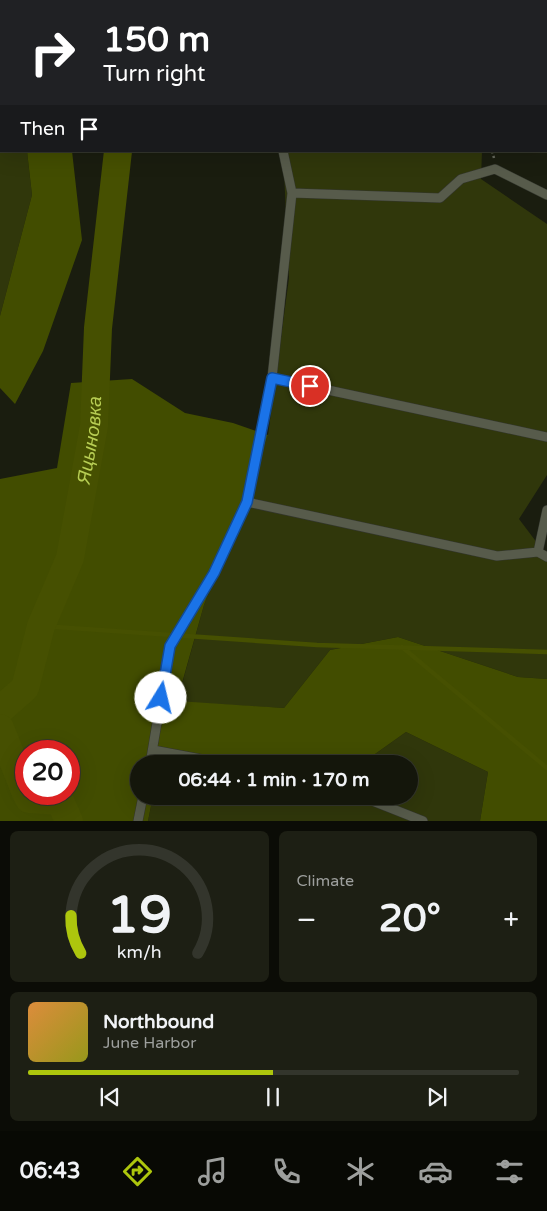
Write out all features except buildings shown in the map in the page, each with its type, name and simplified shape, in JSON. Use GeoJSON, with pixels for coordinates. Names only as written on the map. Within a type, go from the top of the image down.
{"type":"FeatureCollection","features":[{"type":"Feature","properties":{"kind":"lane"},"geometry":{"type":"LineString","coordinates":[[152,755],[171,644],[214,573],[247,502],[272,378],[292,193],[283,152]]}},
{"type":"Feature","properties":{"kind":"lane"},"geometry":{"type":"LineString","coordinates":[[292,193],[440,198],[461,179],[496,169],[547,195]]}},
{"type":"Feature","properties":{"kind":"lane"},"geometry":{"type":"LineString","coordinates":[[272,378],[547,437]]}},
{"type":"Feature","properties":{"kind":"lane"},"geometry":{"type":"LineString","coordinates":[[247,502],[497,556],[543,554],[547,510]]}},
{"type":"Feature","properties":{"kind":"lane"},"geometry":{"type":"LineString","coordinates":[[153,750],[180,755]]}},
{"type":"Feature","properties":{"kind":"lane"},"geometry":{"type":"LineString","coordinates":[[138,821],[141,805]]}},
{"type":"Feature","properties":{"kind":"lane"},"geometry":{"type":"LineString","coordinates":[[383,805],[423,821]]}},
{"type":"Feature","properties":{"kind":"shaded area"},"geometry":{"type":"Polygon","coordinates":[[[0,152],[27,152],[32,195],[0,316],[0,152]]]}},
{"type":"Feature","properties":{"kind":"shaded area"},"geometry":{"type":"Polygon","coordinates":[[[27,152],[72,152],[82,240],[43,351],[15,404],[0,388],[0,316],[32,195],[27,152]]]}},
{"type":"Feature","properties":{"kind":"shaded area"},"geometry":{"type":"Polygon","coordinates":[[[283,152],[482,152],[481,179],[547,224],[547,475],[519,519],[547,556],[547,679],[518,677],[398,637],[330,650],[284,708],[177,702],[204,605],[268,435],[289,278],[283,152]]]}},
{"type":"Feature","properties":{"kind":"shaded area"},"geometry":{"type":"Polygon","coordinates":[[[132,379],[185,413],[233,423],[268,435],[204,605],[177,701],[284,708],[330,650],[398,637],[518,677],[547,679],[547,821],[480,821],[488,772],[406,732],[374,755],[130,755],[130,805],[151,805],[148,821],[0,821],[0,479],[57,468],[71,383],[132,379]]]}},
{"type":"Feature","properties":{"kind":"shaded area"},"geometry":{"type":"Polygon","coordinates":[[[406,732],[488,772],[480,821],[148,821],[151,805],[418,805],[418,755],[374,755],[406,732]]]}},
{"type":"Feature","properties":{"kind":"waterway","name":"Яцыновка"},"geometry":{"type":"LineString","coordinates":[[0,710],[25,688],[41,626],[70,558],[94,426],[98,328],[118,152]]}},
{"type":"Feature","properties":{"kind":"waterway"},"geometry":{"type":"LineString","coordinates":[[41,626],[317,645],[547,652]]}},
{"type":"Feature","properties":{"kind":"waterway"},"geometry":{"type":"LineString","coordinates":[[402,647],[547,768]]}},
{"type":"Feature","properties":{"kind":"waterway","name":"Яцыновка"},"geometry":{"type":"LineString","coordinates":[[0,728],[15,766]]}},
{"type":"Feature","properties":{"kind":"waterway","name":"Яцыновка"},"geometry":{"type":"LineString","coordinates":[[62,805],[69,821]]}},
{"type":"Feature","properties":{"kind":"route"},"geometry":{"type":"LineString","coordinates":[[161,698],[170,646],[214,573],[247,502],[272,378],[310,386]]}}]}
